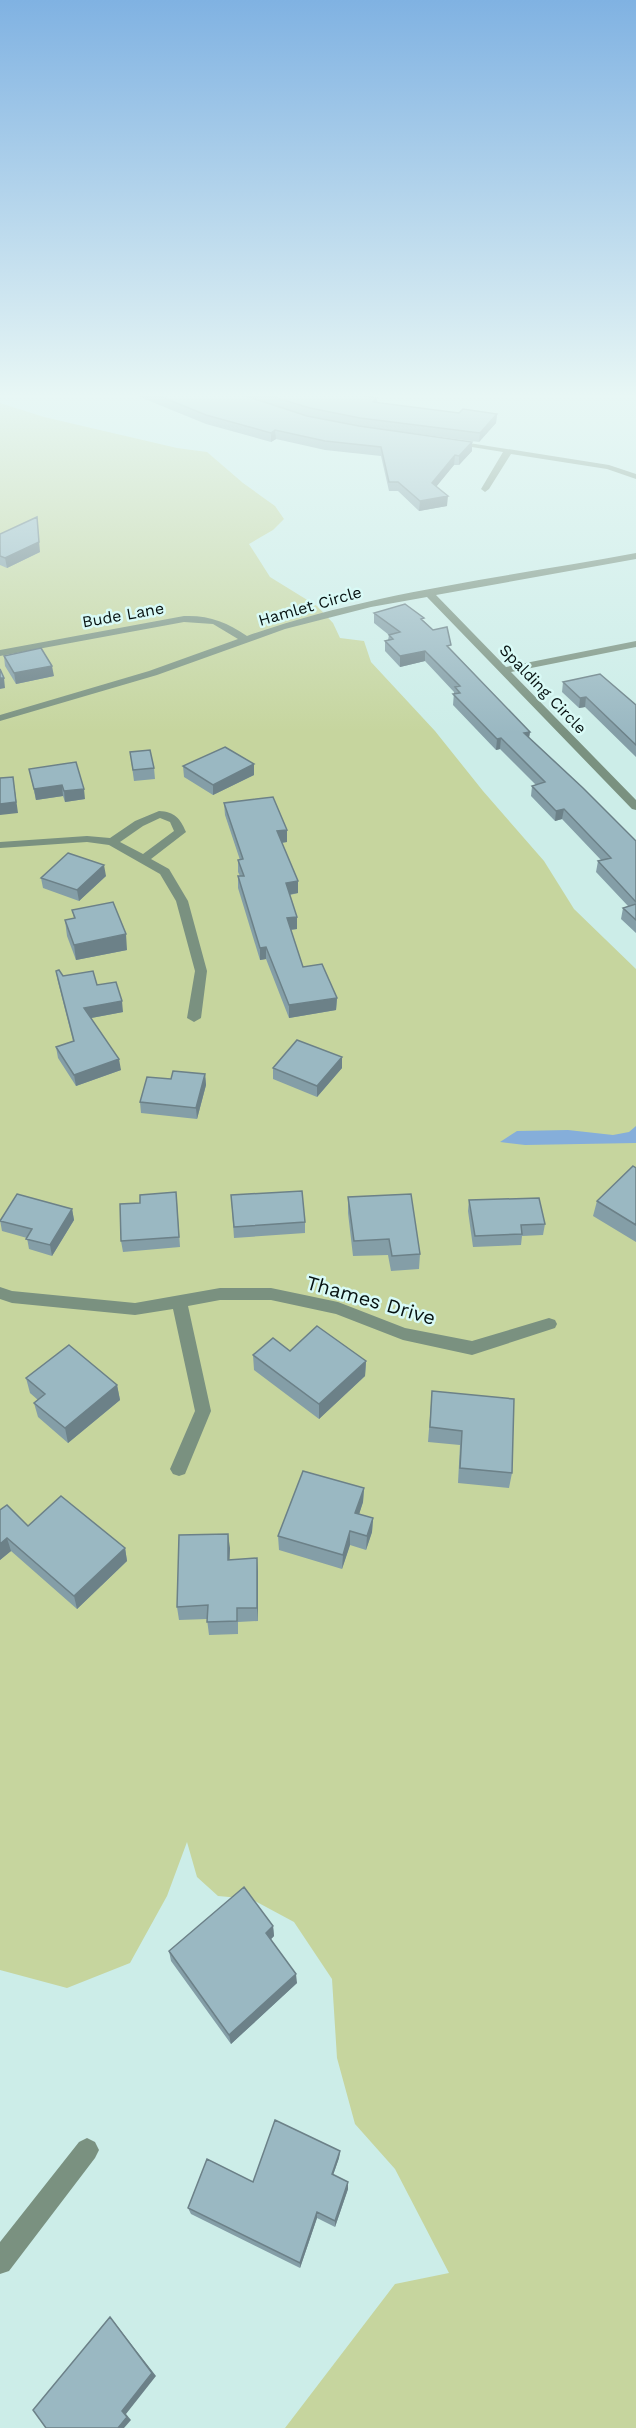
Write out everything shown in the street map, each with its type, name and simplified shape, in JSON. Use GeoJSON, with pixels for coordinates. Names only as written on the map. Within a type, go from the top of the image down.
{"type":"FeatureCollection","features":[{"type":"Feature","properties":{"kind":"street","name":"Hamlet Circle"},"geometry":{"type":"LineString","coordinates":[[0,718],[153,673],[282,627],[360,607],[636,556]]}},
{"type":"Feature","properties":{"kind":"street","name":"Spalding Circle"},"geometry":{"type":"LineString","coordinates":[[429,593],[636,807]]}},
{"type":"Feature","properties":{"kind":"street","name":"Bude Lane"},"geometry":{"type":"LineString","coordinates":[[0,653],[184,619],[206,617],[222,623],[246,640]]}},
{"type":"Feature","properties":{"kind":"street"},"geometry":{"type":"LineString","coordinates":[[504,670],[636,644]]}},
{"type":"Feature","properties":{"kind":"street"},"geometry":{"type":"LineString","coordinates":[[112,842],[144,819],[172,816],[178,821],[180,832],[144,859]]}},
{"type":"Feature","properties":{"kind":"street"},"geometry":{"type":"LineString","coordinates":[[0,845],[87,839],[112,842],[165,872],[182,901],[201,971],[194,1018]]}},
{"type":"Feature","properties":{"kind":"street","name":"Thames Drive"},"geometry":{"type":"LineString","coordinates":[[0,1293],[12,1297],[135,1308],[220,1294],[271,1294],[338,1308],[403,1334],[472,1348],[549,1324]]}},
{"type":"Feature","properties":{"kind":"street"},"geometry":{"type":"LineString","coordinates":[[179,1301],[203,1411],[179,1469]]}},
{"type":"Feature","properties":{"kind":"street"},"geometry":{"type":"LineString","coordinates":[[0,2262],[87,2150]]}},
{"type":"Feature","properties":{"kind":"green space"},"geometry":{"type":"Polygon","coordinates":[[[0,506],[275,506],[284,519],[273,530],[249,544],[270,577],[317,606],[333,623],[340,638],[364,641],[371,662],[435,731],[544,861],[574,909],[636,969],[636,2428],[285,2428],[395,2284],[449,2273],[395,2169],[355,2124],[337,2058],[332,1979],[294,1922],[251,1899],[218,1896],[197,1877],[187,1842],[167,1896],[130,1963],[67,1988],[0,1970],[0,506]]]}},
{"type":"Feature","properties":{"kind":"water"},"geometry":{"type":"Polygon","coordinates":[[[636,1126],[636,1143],[525,1145],[500,1142],[517,1131],[568,1130],[613,1135],[629,1132],[636,1126]]]}},
{"type":"Feature","properties":{"kind":"building"},"geometry":{"type":"Polygon","coordinates":[[[37,517],[39,542],[5,558],[0,556],[0,534],[37,517]]]}},
{"type":"Feature","properties":{"kind":"building"},"geometry":{"type":"Polygon","coordinates":[[[405,604],[424,618],[421,619],[433,630],[447,627],[451,645],[447,646],[530,732],[524,733],[636,841],[636,902],[598,861],[611,858],[564,809],[556,811],[532,786],[545,782],[501,738],[497,739],[453,694],[460,693],[455,687],[460,686],[425,651],[400,656],[385,641],[393,639],[389,635],[400,632],[374,613],[405,604]]]}},
{"type":"Feature","properties":{"kind":"building"},"geometry":{"type":"Polygon","coordinates":[[[41,648],[52,666],[14,673],[4,656],[41,648]]]}},
{"type":"Feature","properties":{"kind":"building"},"geometry":{"type":"Polygon","coordinates":[[[600,674],[636,705],[636,745],[586,697],[580,698],[563,682],[600,674]]]}},
{"type":"Feature","properties":{"kind":"building"},"geometry":{"type":"Polygon","coordinates":[[[225,747],[254,764],[213,785],[183,766],[225,747]]]}},
{"type":"Feature","properties":{"kind":"building"},"geometry":{"type":"Polygon","coordinates":[[[150,750],[154,768],[133,770],[130,752],[150,750]]]}},
{"type":"Feature","properties":{"kind":"building"},"geometry":{"type":"Polygon","coordinates":[[[76,762],[84,789],[64,791],[62,785],[34,789],[29,769],[76,762]]]}},
{"type":"Feature","properties":{"kind":"building"},"geometry":{"type":"Polygon","coordinates":[[[13,777],[16,802],[0,804],[0,778],[13,777]]]}},
{"type":"Feature","properties":{"kind":"building"},"geometry":{"type":"Polygon","coordinates":[[[273,797],[287,830],[277,831],[298,881],[286,883],[297,917],[287,918],[303,967],[322,964],[337,998],[289,1005],[266,947],[260,948],[238,876],[244,876],[238,860],[243,859],[224,803],[273,797]]]}},
{"type":"Feature","properties":{"kind":"building"},"geometry":{"type":"Polygon","coordinates":[[[68,853],[104,865],[77,890],[41,878],[68,853]]]}},
{"type":"Feature","properties":{"kind":"building"},"geometry":{"type":"Polygon","coordinates":[[[113,902],[126,934],[74,945],[65,920],[75,918],[72,910],[113,902]]]}},
{"type":"Feature","properties":{"kind":"building"},"geometry":{"type":"Polygon","coordinates":[[[636,904],[636,920],[623,908],[636,904]]]}},
{"type":"Feature","properties":{"kind":"building"},"geometry":{"type":"Polygon","coordinates":[[[59,970],[63,976],[93,971],[97,985],[116,982],[122,1001],[84,1008],[119,1059],[74,1075],[56,1047],[74,1041],[56,971],[59,970]]]}},
{"type":"Feature","properties":{"kind":"building"},"geometry":{"type":"Polygon","coordinates":[[[297,1040],[342,1057],[317,1086],[273,1068],[297,1040]]]}},
{"type":"Feature","properties":{"kind":"building"},"geometry":{"type":"Polygon","coordinates":[[[173,1071],[205,1074],[196,1108],[140,1102],[147,1077],[171,1079],[173,1071]]]}},
{"type":"Feature","properties":{"kind":"building"},"geometry":{"type":"Polygon","coordinates":[[[633,1166],[636,1168],[636,1225],[597,1201],[633,1166]]]}},
{"type":"Feature","properties":{"kind":"building"},"geometry":{"type":"Polygon","coordinates":[[[302,1191],[305,1222],[234,1227],[231,1195],[302,1191]]]}},
{"type":"Feature","properties":{"kind":"building"},"geometry":{"type":"Polygon","coordinates":[[[176,1192],[179,1237],[121,1241],[120,1204],[140,1203],[140,1195],[176,1192]]]}},
{"type":"Feature","properties":{"kind":"building"},"geometry":{"type":"Polygon","coordinates":[[[17,1194],[72,1209],[50,1245],[26,1239],[32,1229],[0,1221],[17,1194]]]}},
{"type":"Feature","properties":{"kind":"building"},"geometry":{"type":"Polygon","coordinates":[[[411,1194],[420,1254],[392,1256],[389,1239],[354,1241],[348,1197],[411,1194]]]}},
{"type":"Feature","properties":{"kind":"building"},"geometry":{"type":"Polygon","coordinates":[[[539,1198],[545,1224],[521,1225],[522,1234],[475,1236],[469,1200],[539,1198]]]}},
{"type":"Feature","properties":{"kind":"building"},"geometry":{"type":"Polygon","coordinates":[[[317,1326],[366,1361],[319,1404],[253,1355],[273,1338],[290,1351],[317,1326]]]}},
{"type":"Feature","properties":{"kind":"building"},"geometry":{"type":"Polygon","coordinates":[[[69,1345],[117,1385],[65,1428],[34,1403],[45,1394],[26,1378],[69,1345]]]}},
{"type":"Feature","properties":{"kind":"building"},"geometry":{"type":"Polygon","coordinates":[[[432,1391],[514,1399],[512,1473],[460,1468],[462,1431],[430,1427],[432,1391]]]}},
{"type":"Feature","properties":{"kind":"building"},"geometry":{"type":"Polygon","coordinates":[[[303,1471],[364,1488],[355,1513],[373,1518],[367,1536],[350,1531],[343,1555],[278,1536],[303,1471]]]}},
{"type":"Feature","properties":{"kind":"building"},"geometry":{"type":"Polygon","coordinates":[[[61,1496],[125,1548],[74,1596],[7,1538],[0,1544],[0,1510],[7,1505],[28,1526],[61,1496]]]}},
{"type":"Feature","properties":{"kind":"building"},"geometry":{"type":"Polygon","coordinates":[[[228,1534],[228,1560],[257,1558],[257,1608],[237,1608],[237,1621],[207,1622],[208,1605],[177,1607],[179,1535],[228,1534]]]}},
{"type":"Feature","properties":{"kind":"building"},"geometry":{"type":"Polygon","coordinates":[[[244,1887],[273,1926],[266,1933],[296,1974],[229,2035],[169,1951],[244,1887]]]}},
{"type":"Feature","properties":{"kind":"building"},"geometry":{"type":"Polygon","coordinates":[[[275,2120],[340,2151],[332,2174],[348,2182],[335,2221],[317,2212],[300,2263],[188,2208],[207,2159],[253,2182],[275,2120]]]}},
{"type":"Feature","properties":{"kind":"building"},"geometry":{"type":"Polygon","coordinates":[[[110,2317],[152,2373],[122,2411],[127,2417],[118,2428],[46,2428],[33,2410],[110,2317]]]}}]}
